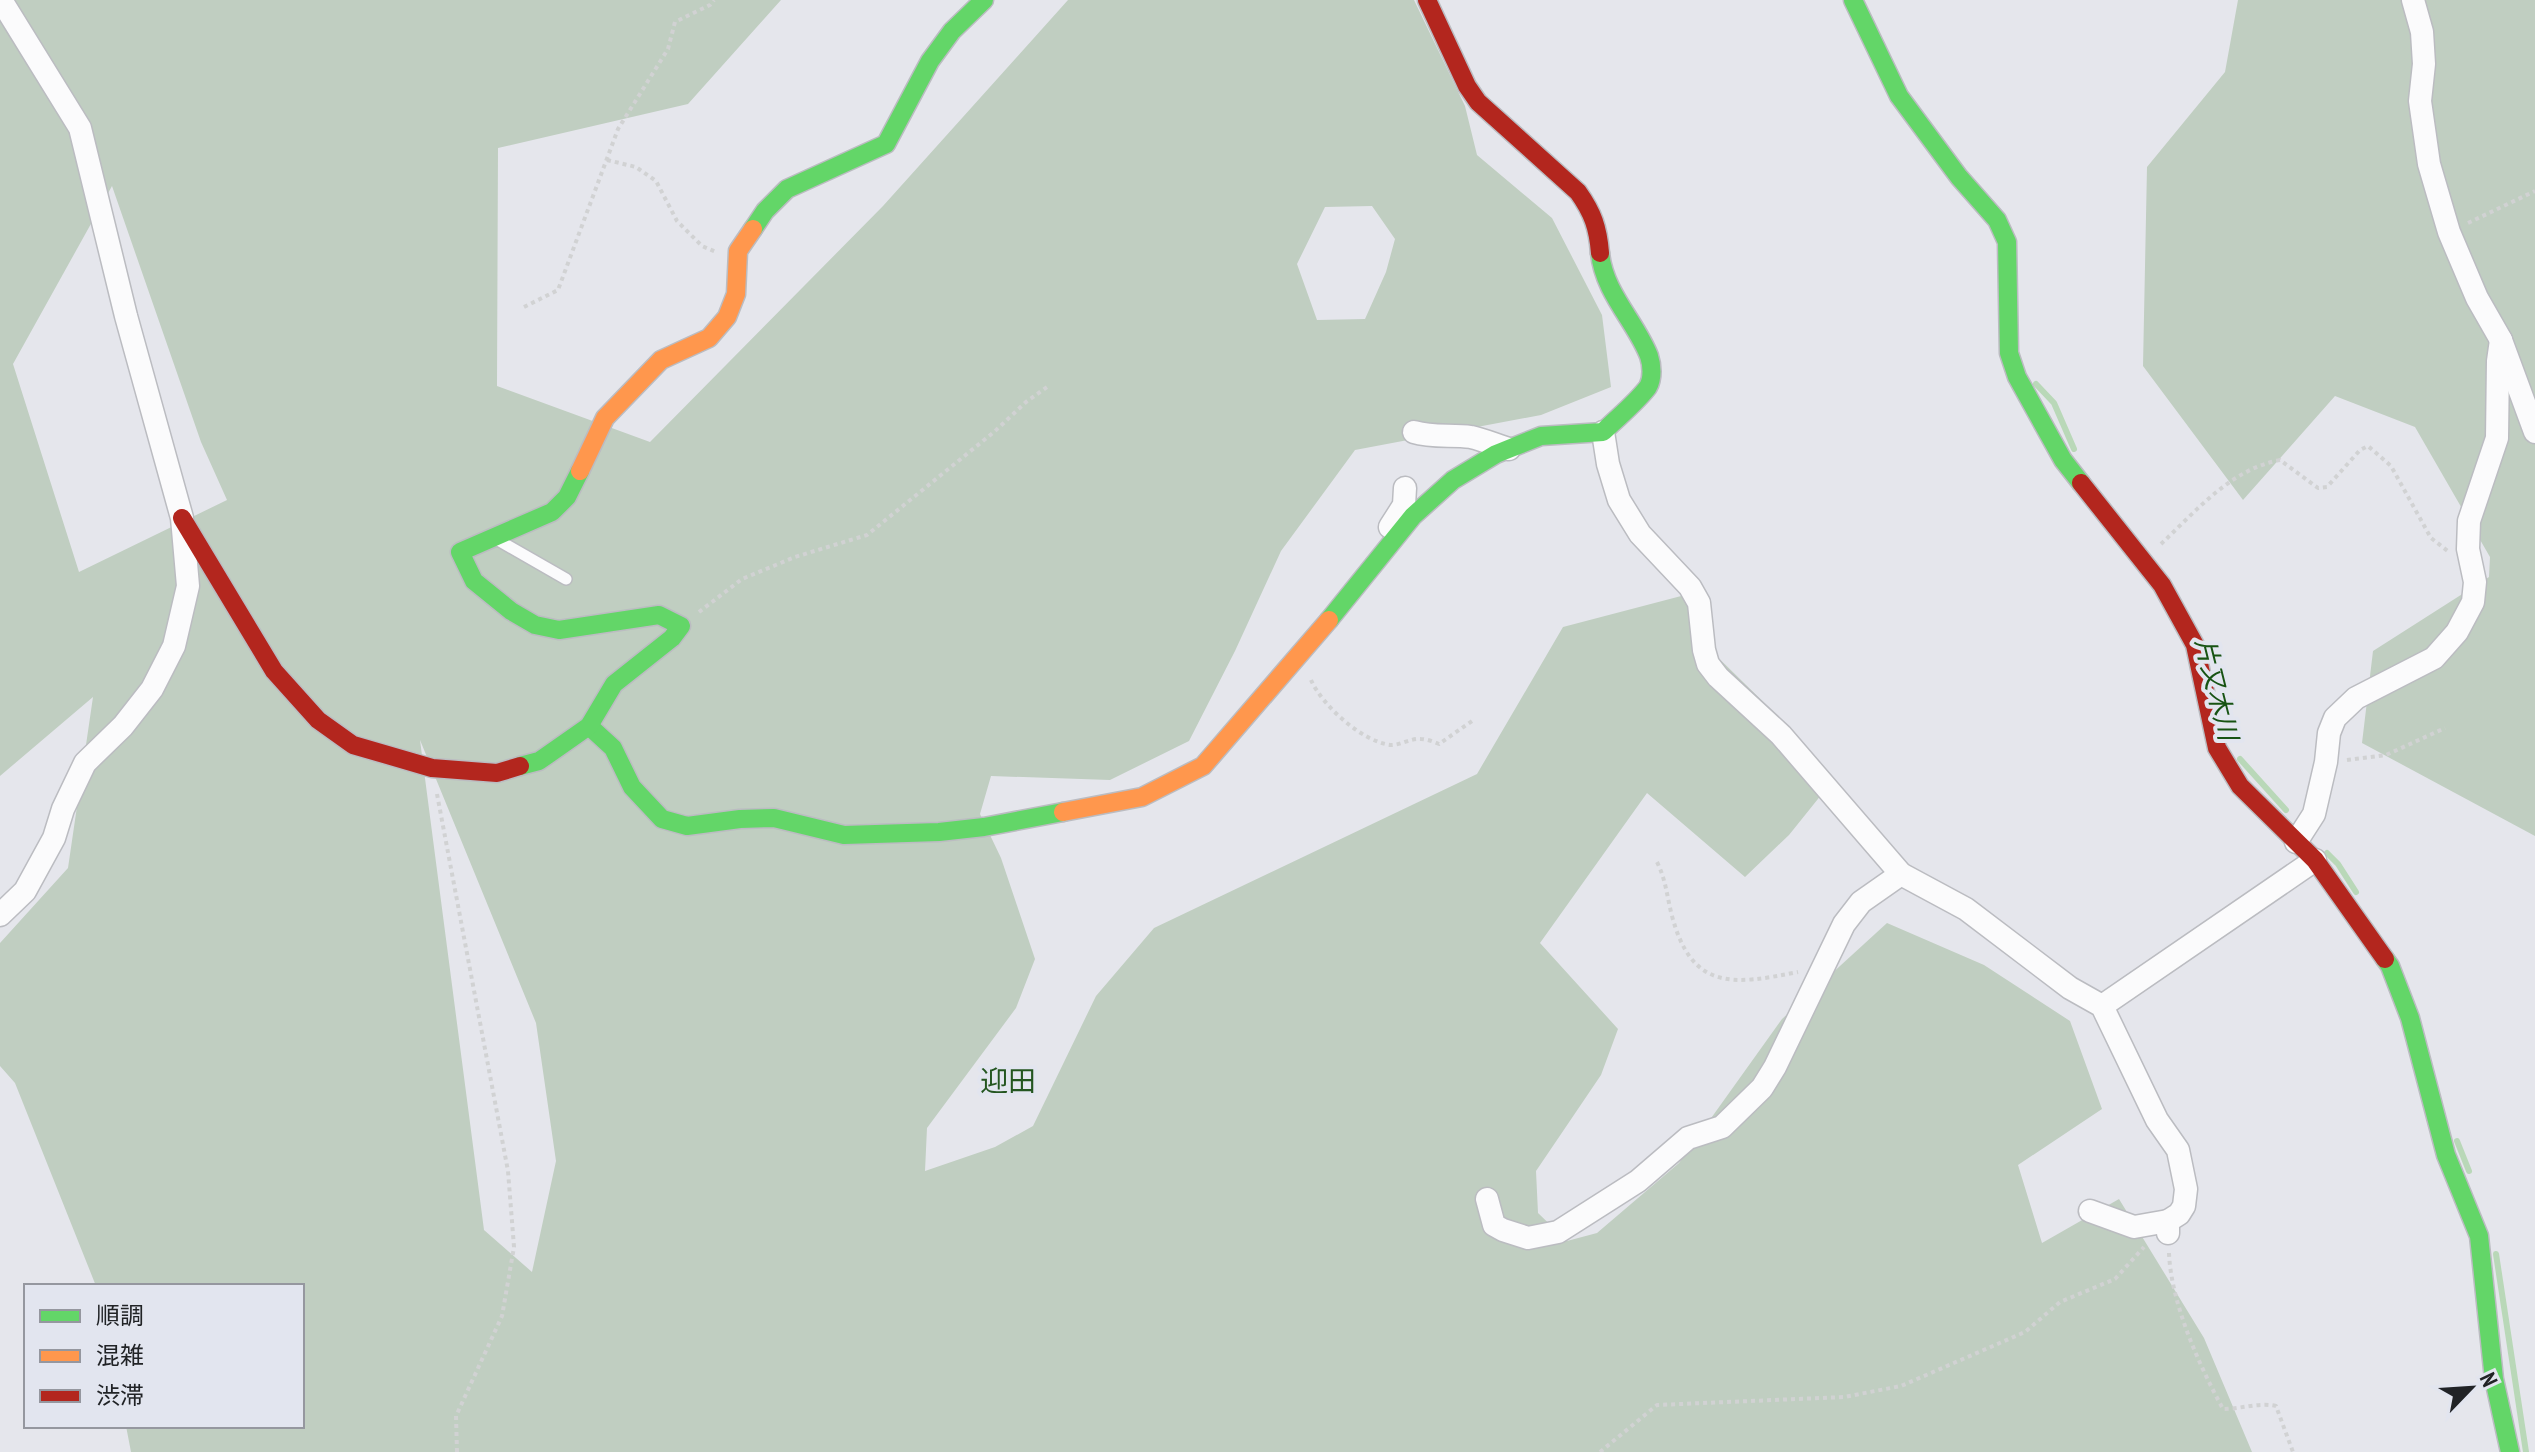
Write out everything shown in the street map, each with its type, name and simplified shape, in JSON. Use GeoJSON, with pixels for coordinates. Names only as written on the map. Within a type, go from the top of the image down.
{"type":"FeatureCollection","features":[{"type":"Feature","properties":{"kind":"street"},"geometry":{"type":"LineString","coordinates":[[0,915],[25,891],[47,851],[85,763],[123,726],[152,689],[174,646],[188,586],[182,518],[130,331],[80,128],[1,0]]}},
{"type":"Feature","properties":{"kind":"street"},"geometry":{"type":"LineString","coordinates":[[182,518],[274,671],[318,720],[353,745],[432,768],[497,773],[539,761],[589,726],[614,684],[672,638],[681,626],[659,615],[559,630],[535,625],[511,611],[474,581],[460,552],[552,512],[567,497],[605,418],[661,360],[709,338],[727,317],[736,294],[738,254],[765,211],[787,189],[886,144],[930,61],[952,31],[984,0]]}},
{"type":"Feature","properties":{"kind":"street"},"geometry":{"type":"LineString","coordinates":[[589,726],[613,748],[632,787],[662,819],[687,826],[774,818],[844,835],[939,832],[984,827],[1142,797],[1203,766],[1300,656],[1413,516],[1453,480],[1496,454],[1541,436],[1603,432],[1649,385],[1652,373],[1649,356],[1616,299],[1601,265],[1598,233],[1590,208],[1578,192],[1478,102],[1467,86],[1427,0]]}},
{"type":"Feature","properties":{"kind":"street"},"geometry":{"type":"LineString","coordinates":[[1853,0],[1899,96],[1959,177],[1997,220],[2007,242],[2009,353],[2017,377],[2063,460],[2162,585],[2195,645],[2217,748],[2240,786],[2301,833],[2315,860],[2390,966],[2410,1018],[2446,1155],[2479,1236],[2494,1379],[2510,1452]]}},
{"type":"Feature","properties":{"kind":"street"},"geometry":{"type":"LineString","coordinates":[[2413,0],[2422,32],[2424,64],[2420,101],[2429,164],[2449,232],[2477,298],[2501,340],[2531,408],[2535,432]]}},
{"type":"Feature","properties":{"kind":"street"},"geometry":{"type":"LineString","coordinates":[[2301,833],[2314,814],[2333,761],[2329,733],[2335,718],[2356,698],[2434,658],[2457,632],[2473,602],[2475,582],[2468,549],[2469,521],[2497,438],[2501,340]]}},
{"type":"Feature","properties":{"kind":"street"},"geometry":{"type":"LineString","coordinates":[[1414,432],[1428,436],[1474,438],[1509,449]]}},
{"type":"Feature","properties":{"kind":"street"},"geometry":{"type":"LineString","coordinates":[[1603,432],[1608,464],[1619,500],[1640,534],[1690,587],[1699,603],[1704,650],[1708,664],[1718,677],[1781,735],[1901,874],[1966,909],[2070,988],[2102,1006],[2157,1120],[2178,1150],[2186,1189],[2184,1206],[2168,1227],[2134,1227],[2090,1211]]}},
{"type":"Feature","properties":{"kind":"street"},"geometry":{"type":"LineString","coordinates":[[1379,558],[1385,535],[1404,505],[1405,488]]}},
{"type":"Feature","properties":{"kind":"street"},"geometry":{"type":"LineString","coordinates":[[2102,1006],[2315,860]]}},
{"type":"Feature","properties":{"kind":"street"},"geometry":{"type":"LineString","coordinates":[[1487,1199],[1494,1225],[1503,1230],[1528,1238],[1558,1232],[1638,1181],[1688,1138],[1722,1127],[1762,1088],[1775,1067],[1844,924],[1861,902],[1901,874]]}},
{"type":"Feature","properties":{"kind":"lane"},"geometry":{"type":"LineString","coordinates":[[494,538],[566,579]]}},
{"type":"Feature","properties":{"kind":"path"},"geometry":{"type":"LineString","coordinates":[[524,307],[558,290],[618,129],[668,49],[675,22],[714,0]]}},
{"type":"Feature","properties":{"kind":"path"},"geometry":{"type":"LineString","coordinates":[[607,160],[636,167],[656,181],[677,221],[702,246],[717,253],[738,254]]}},
{"type":"Feature","properties":{"kind":"path"},"geometry":{"type":"LineString","coordinates":[[2449,232],[2535,191]]}},
{"type":"Feature","properties":{"kind":"path"},"geometry":{"type":"LineString","coordinates":[[681,626],[742,579],[795,557],[867,535],[1047,387]]}},
{"type":"Feature","properties":{"kind":"path"},"geometry":{"type":"LineString","coordinates":[[2159,545],[2219,490],[2264,463],[2280,460],[2318,488],[2327,487],[2360,450],[2368,446],[2391,466],[2431,538],[2446,551],[2470,560]]}},
{"type":"Feature","properties":{"kind":"path"},"geometry":{"type":"LineString","coordinates":[[1300,656],[1315,689],[1329,709],[1367,736],[1386,744],[1399,745],[1420,738],[1439,744],[1472,721]]}},
{"type":"Feature","properties":{"kind":"path"},"geometry":{"type":"LineString","coordinates":[[2333,761],[2386,755],[2445,728]]}},
{"type":"Feature","properties":{"kind":"path"},"geometry":{"type":"LineString","coordinates":[[432,768],[508,1171],[514,1247],[502,1316],[456,1416],[457,1452]]}},
{"type":"Feature","properties":{"kind":"path"},"geometry":{"type":"LineString","coordinates":[[1657,862],[1689,960],[1713,975],[1736,981],[1824,966]]}},
{"type":"Feature","properties":{"kind":"path"},"geometry":{"type":"LineString","coordinates":[[1600,1452],[1657,1405],[1844,1397],[1901,1386],[2025,1332],[2060,1302],[2115,1279],[2144,1247],[2168,1227]]}},
{"type":"Feature","properties":{"kind":"path"},"geometry":{"type":"LineString","coordinates":[[2168,1227],[2170,1272],[2183,1317],[2211,1388],[2223,1409],[2241,1409],[2266,1403],[2276,1406],[2293,1452]]}},
{"type":"Feature","properties":{"kind":"green space"},"geometry":{"type":"Polygon","coordinates":[[[0,0],[781,0],[688,104],[498,148],[497,386],[650,442],[883,206],[1068,0],[1414,0],[1465,106],[1477,155],[1552,218],[1602,315],[1611,387],[1541,415],[1355,450],[1281,551],[1189,741],[1110,780],[991,776],[980,814],[1001,858],[1035,959],[1016,1008],[927,1128],[925,1171],[995,1147],[1033,1126],[1096,996],[1154,928],[1477,774],[1563,627],[1685,595],[1695,635],[1788,726],[1834,779],[1789,835],[1745,877],[1647,793],[1540,943],[1618,1029],[1601,1075],[1536,1171],[1538,1213],[1567,1241],[1597,1233],[1679,1163],[1782,1019],[1887,923],[1984,965],[2070,1021],[2102,1109],[2018,1165],[2042,1243],[2119,1199],[2204,1338],[2252,1452],[131,1452],[126,1428],[304,1428],[304,1284],[95,1284],[15,1083],[0,1066],[0,943],[68,868],[93,697],[0,776],[0,0]],[[112,186],[13,364],[79,572],[227,500],[201,442],[112,186]],[[1372,206],[1325,207],[1297,264],[1317,320],[1365,319],[1386,272],[1395,239],[1372,206]],[[420,740],[484,1230],[532,1272],[556,1161],[536,1023],[420,740]]]}},
{"type":"Feature","properties":{"kind":"green space"},"geometry":{"type":"Polygon","coordinates":[[[2238,0],[2535,0],[2535,836],[2362,743],[2373,651],[2489,577],[2490,557],[2415,427],[2335,396],[2243,500],[2143,366],[2147,167],[2225,72],[2238,0]]]}},
{"type":"Feature","properties":{"kind":"waterway","name":"片又木川"},"geometry":{"type":"LineString","coordinates":[[2036,384],[2054,403],[2074,449]]}},
{"type":"Feature","properties":{"kind":"waterway","name":"片又木川"},"geometry":{"type":"LineString","coordinates":[[2240,759],[2286,810]]}},
{"type":"Feature","properties":{"kind":"waterway","name":"片又木川"},"geometry":{"type":"LineString","coordinates":[[2327,853],[2356,892]]}},
{"type":"Feature","properties":{"kind":"waterway","name":"片又木川"},"geometry":{"type":"LineString","coordinates":[[2457,1141],[2469,1171]]}},
{"type":"Feature","properties":{"kind":"waterway","name":"片又木川"},"geometry":{"type":"LineString","coordinates":[[2496,1254],[2526,1452]]}},
{"type":"Feature","properties":{"kind":"traffic: fast"},"geometry":{"type":"LineString","coordinates":[[753,229],[765,211],[787,189],[886,144],[930,61],[952,31],[984,0]]}},
{"type":"Feature","properties":{"kind":"traffic: fast"},"geometry":{"type":"LineString","coordinates":[[1853,0],[1899,96],[1959,177],[1997,220],[2007,242],[2009,353],[2017,377],[2063,460],[2081,483]]}},
{"type":"Feature","properties":{"kind":"traffic: fast"},"geometry":{"type":"LineString","coordinates":[[1329,620],[1413,516],[1453,480],[1496,454],[1541,436],[1603,432],[1648,387],[1652,372],[1649,356],[1614,294],[1600,253]]}},
{"type":"Feature","properties":{"kind":"traffic: fast"},"geometry":{"type":"LineString","coordinates":[[520,766],[539,761],[589,726],[614,684],[672,638],[681,626],[659,615],[559,630],[535,625],[511,611],[474,581],[460,552],[552,512],[567,497],[580,471]]}},
{"type":"Feature","properties":{"kind":"traffic: fast"},"geometry":{"type":"LineString","coordinates":[[589,726],[613,748],[632,787],[662,819],[687,826],[774,818],[844,835],[939,832],[1063,812]]}},
{"type":"Feature","properties":{"kind":"traffic: fast"},"geometry":{"type":"LineString","coordinates":[[2385,959],[2410,1018],[2446,1155],[2479,1236],[2494,1379],[2510,1452]]}},
{"type":"Feature","properties":{"kind":"traffic: slow"},"geometry":{"type":"LineString","coordinates":[[580,471],[605,418],[661,360],[709,338],[727,317],[736,294],[738,251],[753,229]]}},
{"type":"Feature","properties":{"kind":"traffic: slow"},"geometry":{"type":"LineString","coordinates":[[1063,812],[1142,797],[1203,766],[1329,620]]}},
{"type":"Feature","properties":{"kind":"traffic: jam"},"geometry":{"type":"LineString","coordinates":[[1427,0],[1467,86],[1478,102],[1578,192],[1594,221],[1600,253]]}},
{"type":"Feature","properties":{"kind":"traffic: jam"},"geometry":{"type":"LineString","coordinates":[[2081,483],[2162,585],[2195,645],[2217,748],[2240,786],[2315,860],[2385,959]]}},
{"type":"Feature","properties":{"kind":"traffic: jam"},"geometry":{"type":"LineString","coordinates":[[182,518],[274,671],[318,720],[353,745],[432,768],[497,773],[520,766]]}},
{"type":"Feature","properties":{"kind":"district","name":"迎田"},"geometry":{"type":"Point","coordinates":[1008,1080]}}]}
